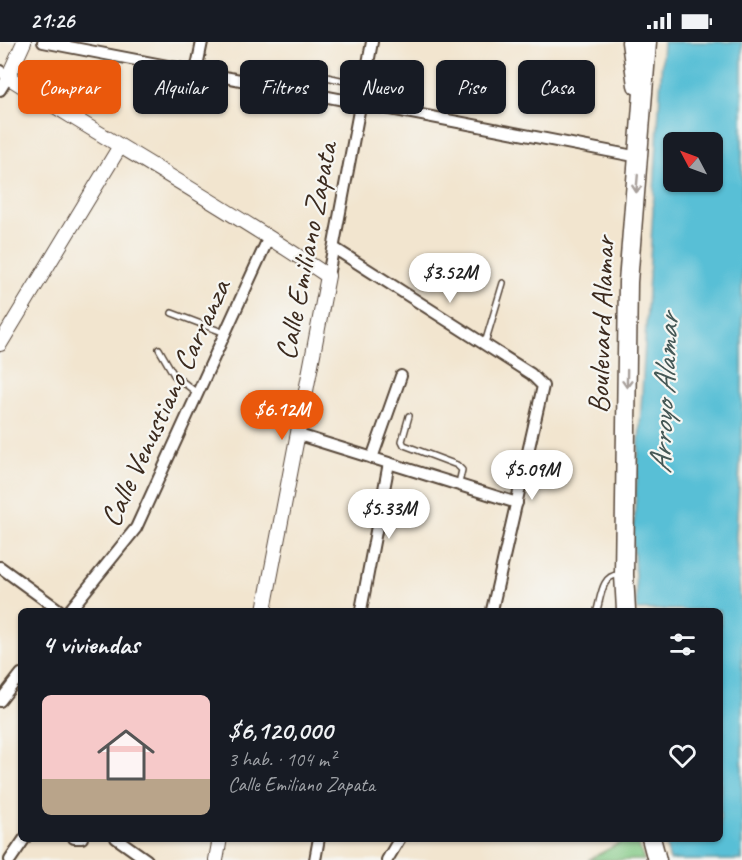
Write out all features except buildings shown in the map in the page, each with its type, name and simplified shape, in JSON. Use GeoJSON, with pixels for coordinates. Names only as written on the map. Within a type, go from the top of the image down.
{"type":"FeatureCollection","features":[{"type":"Feature","properties":{"kind":"highway"},"geometry":{"type":"LineString","coordinates":[[631,42],[642,122]]}},
{"type":"Feature","properties":{"kind":"highway","name":"Boulevard Alamar"},"geometry":{"type":"LineString","coordinates":[[626,608],[624,575],[628,282],[647,42]]}},
{"type":"Feature","properties":{"kind":"highway"},"geometry":{"type":"LineString","coordinates":[[652,842],[657,860]]}},
{"type":"Feature","properties":{"kind":"street"},"geometry":{"type":"LineString","coordinates":[[0,90],[4,74],[24,42]]}},
{"type":"Feature","properties":{"kind":"street"},"geometry":{"type":"LineString","coordinates":[[43,42],[138,60]]}},
{"type":"Feature","properties":{"kind":"street"},"geometry":{"type":"LineString","coordinates":[[198,60],[202,42]]}},
{"type":"Feature","properties":{"kind":"street","name":"Calle Emiliano Zapata"},"geometry":{"type":"LineString","coordinates":[[369,60],[372,42]]}},
{"type":"Feature","properties":{"kind":"street"},"geometry":{"type":"LineString","coordinates":[[4,74],[119,148],[269,237],[328,276]]}},
{"type":"Feature","properties":{"kind":"street"},"geometry":{"type":"LineString","coordinates":[[228,78],[340,101]]}},
{"type":"Feature","properties":{"kind":"street","name":"Calle Emiliano Zapata"},"geometry":{"type":"LineString","coordinates":[[264,608],[358,114]]}},
{"type":"Feature","properties":{"kind":"street"},"geometry":{"type":"LineString","coordinates":[[408,114],[639,157]]}},
{"type":"Feature","properties":{"kind":"street"},"geometry":{"type":"LineString","coordinates":[[0,344],[119,148]]}},
{"type":"Feature","properties":{"kind":"street","name":"Calle Venustiano Carranza"},"geometry":{"type":"LineString","coordinates":[[72,608],[136,528],[269,237]]}},
{"type":"Feature","properties":{"kind":"street"},"geometry":{"type":"LineString","coordinates":[[334,248],[531,374],[543,386],[492,608]]}},
{"type":"Feature","properties":{"kind":"street"},"geometry":{"type":"LineString","coordinates":[[372,458],[401,376]]}},
{"type":"Feature","properties":{"kind":"street"},"geometry":{"type":"LineString","coordinates":[[299,435],[459,483],[517,503]]}},
{"type":"Feature","properties":{"kind":"street"},"geometry":{"type":"LineString","coordinates":[[361,608],[389,463]]}},
{"type":"Feature","properties":{"kind":"street"},"geometry":{"type":"LineString","coordinates":[[0,567],[56,608]]}},
{"type":"Feature","properties":{"kind":"street"},"geometry":{"type":"LineString","coordinates":[[0,701],[18,678]]}},
{"type":"Feature","properties":{"kind":"street"},"geometry":{"type":"LineString","coordinates":[[10,860],[23,842]]}},
{"type":"Feature","properties":{"kind":"street"},"geometry":{"type":"LineString","coordinates":[[122,842],[147,860]]}},
{"type":"Feature","properties":{"kind":"street"},"geometry":{"type":"LineString","coordinates":[[216,860],[219,842]]}},
{"type":"Feature","properties":{"kind":"street"},"geometry":{"type":"LineString","coordinates":[[315,860],[318,842]]}},
{"type":"Feature","properties":{"kind":"street"},"geometry":{"type":"LineString","coordinates":[[387,860],[398,842]]}},
{"type":"Feature","properties":{"kind":"lane"},"geometry":{"type":"LineString","coordinates":[[485,344],[503,284]]}},
{"type":"Feature","properties":{"kind":"lane"},"geometry":{"type":"LineString","coordinates":[[172,313],[225,333]]}},
{"type":"Feature","properties":{"kind":"lane"},"geometry":{"type":"LineString","coordinates":[[159,349],[174,375],[197,393]]}},
{"type":"Feature","properties":{"kind":"lane"},"geometry":{"type":"LineString","coordinates":[[409,416],[402,441],[404,445],[457,465],[462,470],[459,483]]}},
{"type":"Feature","properties":{"kind":"lane"},"geometry":{"type":"LineString","coordinates":[[598,608],[607,578],[612,574],[624,575]]}},
{"type":"Feature","properties":{"kind":"green space"},"geometry":{"type":"Polygon","coordinates":[[[621,842],[637,842],[644,860],[588,860],[621,842]]]}},
{"type":"Feature","properties":{"kind":"water","name":"Arroyo Alamar"},"geometry":{"type":"Polygon","coordinates":[[[663,42],[742,42],[742,431],[736,537],[742,623],[742,860],[670,860],[665,842],[723,842],[723,608],[637,608],[633,542],[663,42]]]}}]}
